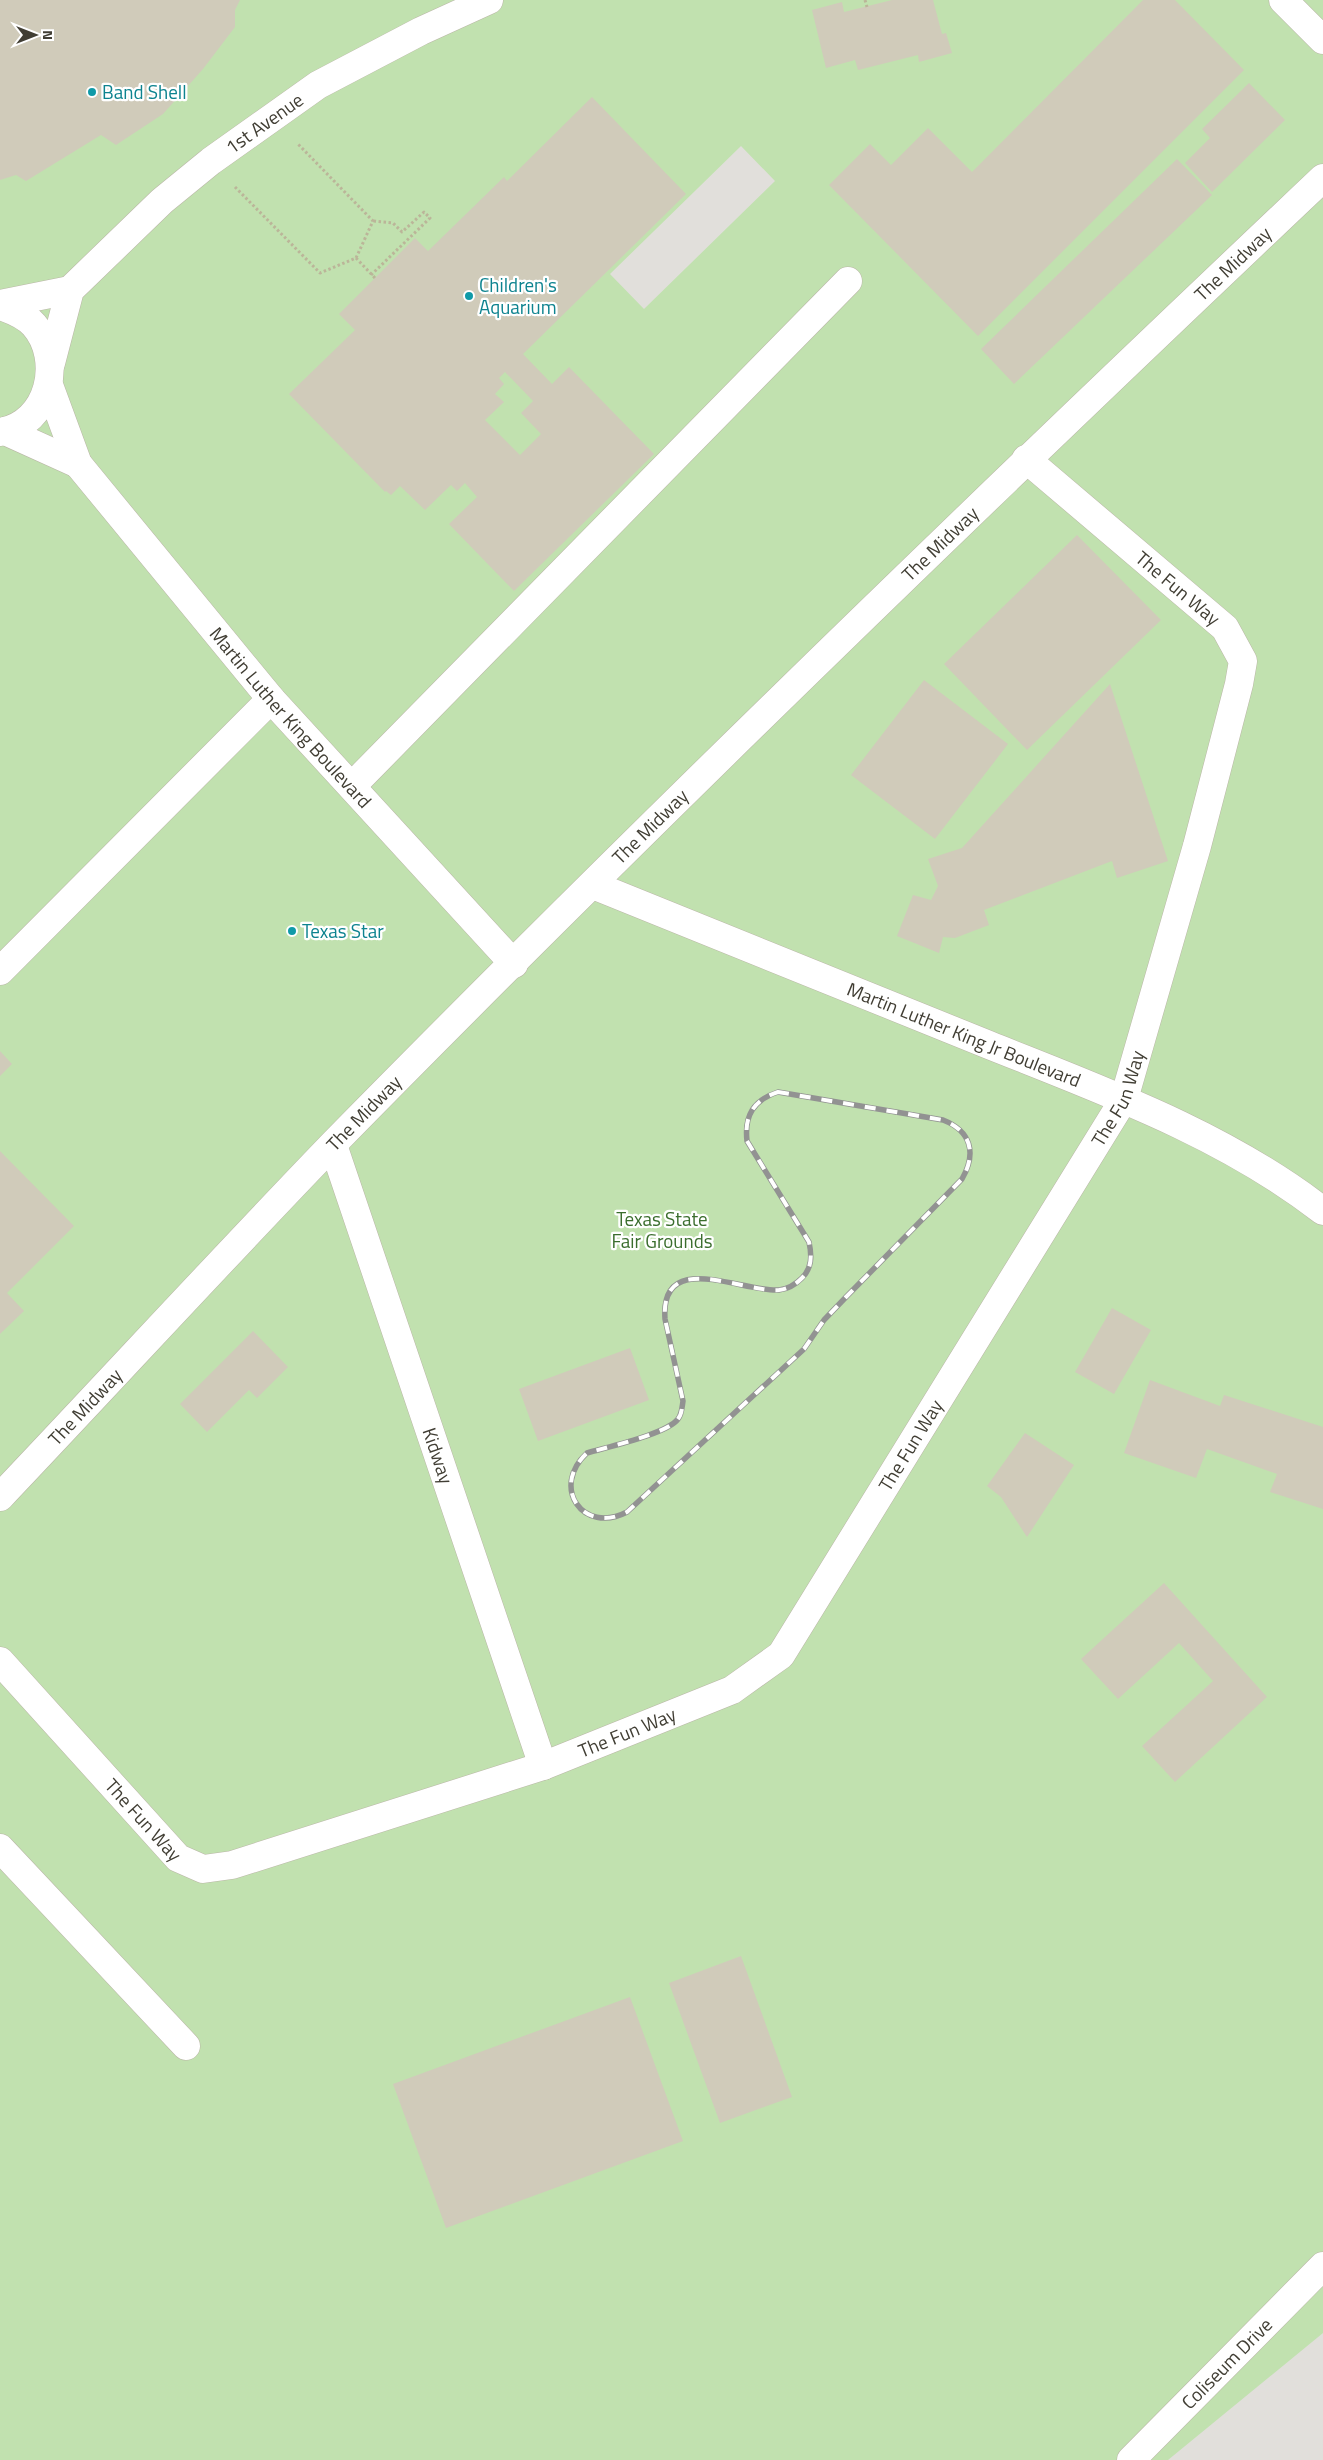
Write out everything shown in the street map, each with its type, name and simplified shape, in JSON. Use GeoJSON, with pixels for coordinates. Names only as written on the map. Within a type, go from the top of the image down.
{"type":"FeatureCollection","features":[{"type":"Feature","properties":{"kind":"street","name":"1st Avenue"},"geometry":{"type":"LineString","coordinates":[[70,290],[162,200],[210,161],[271,116],[318,85],[361,62],[421,31],[489,0]]}},
{"type":"Feature","properties":{"kind":"street"},"geometry":{"type":"LineString","coordinates":[[1283,0],[1323,40]]}},
{"type":"Feature","properties":{"kind":"street","name":"The Midway"},"geometry":{"type":"LineString","coordinates":[[0,1497],[333,1145],[593,885],[1026,460],[1323,178]]}},
{"type":"Feature","properties":{"kind":"street"},"geometry":{"type":"LineString","coordinates":[[352,786],[848,281]]}},
{"type":"Feature","properties":{"kind":"street"},"geometry":{"type":"LineString","coordinates":[[0,305],[70,290],[50,374],[40,405],[25,421],[3,431]]}},
{"type":"Feature","properties":{"kind":"street","name":"Martin Luther King Boulevard"},"geometry":{"type":"LineString","coordinates":[[0,305],[15,311],[33,324],[45,342],[50,374],[78,464],[271,699],[514,964]]}},
{"type":"Feature","properties":{"kind":"street","name":"Martin Luther King Boulevard"},"geometry":{"type":"LineString","coordinates":[[3,431],[78,464]]}},
{"type":"Feature","properties":{"kind":"street","name":"The Fun Way"},"geometry":{"type":"LineString","coordinates":[[0,1661],[178,1858],[203,1868],[232,1865],[542,1766],[732,1690],[781,1655],[1124,1099],[1197,846],[1239,684],[1243,661],[1225,628],[1026,460]]}},
{"type":"Feature","properties":{"kind":"street"},"geometry":{"type":"LineString","coordinates":[[0,971],[271,699]]}},
{"type":"Feature","properties":{"kind":"street","name":"Martin Luther King Jr Boulevard"},"geometry":{"type":"LineString","coordinates":[[593,885],[1124,1099],[1231,1150],[1302,1194],[1323,1211]]}},
{"type":"Feature","properties":{"kind":"street","name":"Kidway"},"geometry":{"type":"LineString","coordinates":[[333,1145],[542,1766]]}},
{"type":"Feature","properties":{"kind":"street"},"geometry":{"type":"LineString","coordinates":[[0,1848],[186,2046]]}},
{"type":"Feature","properties":{"kind":"street","name":"Coliseum Drive"},"geometry":{"type":"LineString","coordinates":[[1131,2460],[1323,2266]]}},
{"type":"Feature","properties":{"kind":"path"},"geometry":{"type":"LineString","coordinates":[[865,0],[867,7]]}},
{"type":"Feature","properties":{"kind":"path"},"geometry":{"type":"LineString","coordinates":[[271,116],[373,221],[393,223],[402,232],[424,212],[430,218],[371,275]]}},
{"type":"Feature","properties":{"kind":"path"},"geometry":{"type":"LineString","coordinates":[[210,161],[320,273],[356,258],[373,221]]}},
{"type":"Feature","properties":{"kind":"path"},"geometry":{"type":"LineString","coordinates":[[356,258],[375,278]]}},
{"type":"Feature","properties":{"kind":"green space","name":"Texas State Fair Grounds"},"geometry":{"type":"Polygon","coordinates":[[[0,0],[1323,0],[1323,2460],[0,2460],[0,0]]]}},
{"type":"Feature","properties":{"kind":"shaded area"},"geometry":{"type":"Polygon","coordinates":[[[741,146],[775,181],[644,309],[610,274],[741,146]]]}},
{"type":"Feature","properties":{"kind":"shaded area"},"geometry":{"type":"Polygon","coordinates":[[[1323,2333],[1323,2460],[1168,2460],[1323,2333]]]}},
{"type":"Feature","properties":{"kind":"building","name":"Band Shell"},"geometry":{"type":"Polygon","coordinates":[[[0,0],[240,0],[235,10],[235,27],[203,69],[163,114],[116,145],[101,135],[26,181],[16,175],[0,180],[0,0]]]}},
{"type":"Feature","properties":{"kind":"building"},"geometry":{"type":"Polygon","coordinates":[[[892,0],[933,0],[942,34],[946,33],[952,53],[919,62],[918,55],[858,70],[855,60],[826,68],[812,10],[842,2],[844,12],[892,0]]]}},
{"type":"Feature","properties":{"kind":"building"},"geometry":{"type":"Polygon","coordinates":[[[1143,0],[1175,0],[1244,70],[978,336],[829,185],[870,144],[891,165],[928,128],[972,172],[1143,0]]]}},
{"type":"Feature","properties":{"kind":"building"},"geometry":{"type":"Polygon","coordinates":[[[1249,83],[1285,120],[1212,192],[1185,163],[1210,138],[1202,129],[1249,83]]]}},
{"type":"Feature","properties":{"kind":"building","name":"Children's Aquarium"},"geometry":{"type":"Polygon","coordinates":[[[592,97],[686,194],[523,354],[552,384],[569,367],[654,454],[514,591],[449,524],[477,497],[465,483],[457,491],[451,485],[425,510],[400,486],[391,495],[385,492],[289,394],[355,330],[339,314],[415,238],[428,251],[504,177],[507,181],[592,97]],[[505,372],[499,378],[504,384],[495,394],[504,402],[485,420],[520,455],[541,434],[521,413],[533,401],[505,372]]]}},
{"type":"Feature","properties":{"kind":"building"},"geometry":{"type":"Polygon","coordinates":[[[1177,159],[1212,195],[1014,384],[981,349],[1177,159]]]}},
{"type":"Feature","properties":{"kind":"building"},"geometry":{"type":"Polygon","coordinates":[[[1077,535],[1161,620],[1027,750],[944,664],[1077,535]]]}},
{"type":"Feature","properties":{"kind":"building"},"geometry":{"type":"Polygon","coordinates":[[[924,680],[1008,744],[935,839],[851,775],[924,680]]]}},
{"type":"Feature","properties":{"kind":"building"},"geometry":{"type":"Polygon","coordinates":[[[1110,684],[1168,861],[1117,878],[1112,861],[984,910],[989,925],[955,938],[943,937],[939,953],[897,936],[913,895],[931,900],[938,886],[928,859],[962,848],[1110,684]]]}},
{"type":"Feature","properties":{"kind":"building"},"geometry":{"type":"Polygon","coordinates":[[[0,1051],[12,1064],[0,1076],[0,1051]]]}},
{"type":"Feature","properties":{"kind":"building"},"geometry":{"type":"Polygon","coordinates":[[[0,1151],[74,1226],[7,1293],[24,1311],[0,1334],[0,1151]]]}},
{"type":"Feature","properties":{"kind":"building"},"geometry":{"type":"Polygon","coordinates":[[[1112,1308],[1151,1330],[1114,1394],[1075,1372],[1112,1308]]]}},
{"type":"Feature","properties":{"kind":"building"},"geometry":{"type":"Polygon","coordinates":[[[253,1331],[288,1367],[257,1398],[249,1390],[207,1432],[180,1404],[253,1331]]]}},
{"type":"Feature","properties":{"kind":"building"},"geometry":{"type":"Polygon","coordinates":[[[630,1348],[649,1400],[538,1441],[519,1389],[630,1348]]]}},
{"type":"Feature","properties":{"kind":"building"},"geometry":{"type":"Polygon","coordinates":[[[1150,1380],[1220,1406],[1224,1395],[1323,1427],[1323,1509],[1270,1492],[1277,1474],[1207,1449],[1196,1478],[1124,1453],[1150,1380]]]}},
{"type":"Feature","properties":{"kind":"building"},"geometry":{"type":"Polygon","coordinates":[[[1025,1433],[1074,1465],[1027,1537],[1001,1497],[987,1486],[1025,1433]]]}},
{"type":"Feature","properties":{"kind":"building"},"geometry":{"type":"Polygon","coordinates":[[[1164,1583],[1267,1697],[1175,1782],[1142,1746],[1213,1681],[1179,1643],[1118,1699],[1081,1659],[1164,1583]]]}},
{"type":"Feature","properties":{"kind":"building"},"geometry":{"type":"Polygon","coordinates":[[[741,1956],[792,2097],[720,2123],[669,1983],[741,1956]]]}},
{"type":"Feature","properties":{"kind":"building"},"geometry":{"type":"Polygon","coordinates":[[[630,1997],[683,2141],[446,2228],[393,2084],[630,1997]]]}},
{"type":"Feature","properties":{"kind":"railway"},"geometry":{"type":"LineString","coordinates":[[778,1092],[943,1120],[960,1130],[969,1144],[970,1152],[967,1169],[962,1179],[824,1320],[804,1349],[627,1512],[611,1517],[597,1517],[585,1512],[577,1504],[572,1493],[571,1480],[576,1466],[587,1453],[650,1435],[672,1425],[680,1415],[683,1401],[665,1319],[667,1297],[676,1285],[689,1279],[707,1279],[779,1290],[794,1285],[808,1270],[811,1257],[809,1242],[747,1141],[747,1124],[752,1110],[763,1099],[778,1092]]}},
{"type":"Feature","properties":{"kind":"place","name":"Band Shell"},"geometry":{"type":"Point","coordinates":[92,92]}},
{"type":"Feature","properties":{"kind":"place","name":"Children's Aquarium"},"geometry":{"type":"Point","coordinates":[469,296]}},
{"type":"Feature","properties":{"kind":"place","name":"Texas Star"},"geometry":{"type":"Point","coordinates":[292,931]}}]}
